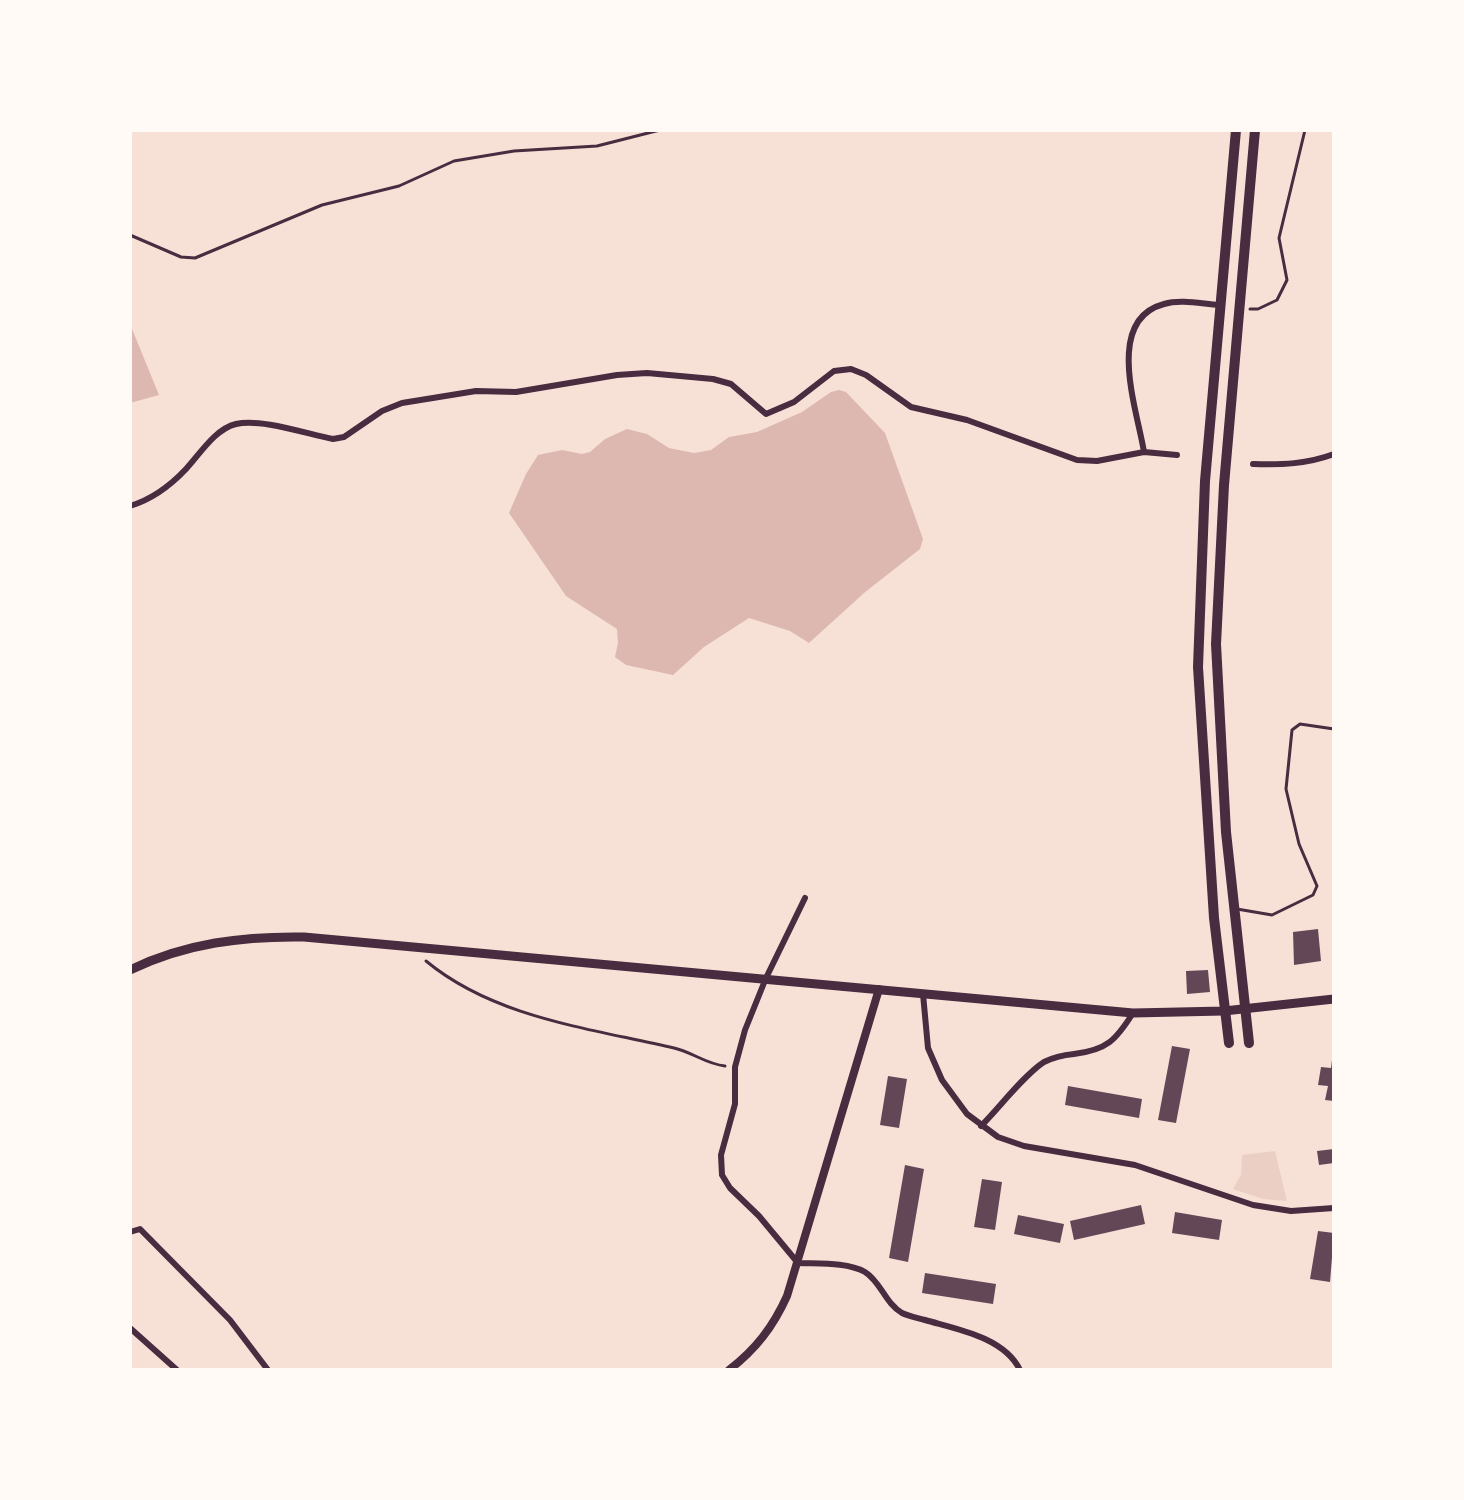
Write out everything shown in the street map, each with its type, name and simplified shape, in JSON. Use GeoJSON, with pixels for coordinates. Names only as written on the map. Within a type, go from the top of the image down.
{"type":"FeatureCollection","features":[{"type":"Feature","properties":{"kind":"highway"},"geometry":{"type":"LineString","coordinates":[[1229,1043],[1214,918],[1198,667],[1205,481],[1236,130]]}},
{"type":"Feature","properties":{"kind":"highway"},"geometry":{"type":"LineString","coordinates":[[1249,1043],[1226,832],[1216,644],[1224,485],[1255,130]]}},
{"type":"Feature","properties":{"kind":"main road"},"geometry":{"type":"LineString","coordinates":[[130,970],[155,958],[204,944],[283,936],[923,991],[1133,1013],[1224,1011],[1334,999]]}},
{"type":"Feature","properties":{"kind":"street"},"geometry":{"type":"LineString","coordinates":[[1144,452],[1127,353],[1131,333],[1138,320],[1164,303],[1219,305]]}},
{"type":"Feature","properties":{"kind":"street"},"geometry":{"type":"LineString","coordinates":[[130,506],[154,497],[183,472],[216,435],[234,424],[252,423],[333,439],[344,437],[382,411],[402,403],[476,391],[516,392],[632,374],[713,379],[731,384],[766,414],[794,402],[834,371],[851,369],[866,375],[911,407],[967,420],[1077,460],[1097,461],[1144,452],[1177,455]]}},
{"type":"Feature","properties":{"kind":"street"},"geometry":{"type":"LineString","coordinates":[[1253,464],[1287,465],[1315,461],[1334,454]]}},
{"type":"Feature","properties":{"kind":"street"},"geometry":{"type":"LineString","coordinates":[[805,898],[766,978],[745,1030],[735,1067],[735,1104],[721,1155],[722,1175],[730,1188],[759,1216],[798,1263],[864,1271],[902,1313],[969,1333],[998,1346],[1020,1370]]}},
{"type":"Feature","properties":{"kind":"street"},"geometry":{"type":"LineString","coordinates":[[729,1370],[765,1337],[787,1296],[879,989]]}},
{"type":"Feature","properties":{"kind":"street"},"geometry":{"type":"LineString","coordinates":[[923,991],[928,1048],[942,1080],[967,1114],[998,1137],[1024,1146],[1135,1165],[1253,1205],[1291,1211],[1334,1208]]}},
{"type":"Feature","properties":{"kind":"street"},"geometry":{"type":"LineString","coordinates":[[981,1126],[1042,1063],[1059,1056],[1104,1048],[1120,1034],[1133,1013]]}},
{"type":"Feature","properties":{"kind":"street"},"geometry":{"type":"LineString","coordinates":[[130,1232],[140,1229],[230,1320],[268,1370]]}},
{"type":"Feature","properties":{"kind":"street"},"geometry":{"type":"LineString","coordinates":[[130,1328],[177,1370]]}},
{"type":"Feature","properties":{"kind":"lane"},"geometry":{"type":"LineString","coordinates":[[1234,908],[1272,915],[1313,895],[1317,886],[1299,844],[1286,789],[1292,730],[1300,724],[1334,729]]}},
{"type":"Feature","properties":{"kind":"path"},"geometry":{"type":"LineString","coordinates":[[130,235],[181,257],[195,258],[322,205],[399,186],[454,161],[514,151],[597,146],[660,130]]}},
{"type":"Feature","properties":{"kind":"path"},"geometry":{"type":"LineString","coordinates":[[1238,309],[1258,309],[1277,300],[1287,280],[1279,238],[1305,130]]}},
{"type":"Feature","properties":{"kind":"path"},"geometry":{"type":"LineString","coordinates":[[437,970],[486,997],[538,1018],[683,1050],[710,1064],[735,1067]]}},
{"type":"Feature","properties":{"kind":"shaded area"},"geometry":{"type":"Polygon","coordinates":[[[130,324],[159,395],[130,403],[130,324]]]}},
{"type":"Feature","properties":{"kind":"shaded area"},"geometry":{"type":"Polygon","coordinates":[[[839,390],[846,392],[885,433],[923,539],[920,549],[864,593],[809,643],[790,631],[749,618],[704,647],[673,675],[626,665],[615,657],[617,629],[566,596],[509,513],[538,455],[562,450],[582,454],[590,452],[605,439],[627,429],[647,434],[669,448],[694,453],[711,450],[729,437],[757,432],[802,412],[839,390]]]}},
{"type":"Feature","properties":{"kind":"shaded area"},"geometry":{"type":"Polygon","coordinates":[[[1275,1151],[1287,1201],[1263,1199],[1233,1189],[1241,1175],[1242,1155],[1275,1151]]]}},
{"type":"Feature","properties":{"kind":"building"},"geometry":{"type":"Polygon","coordinates":[[[1318,929],[1321,961],[1294,965],[1293,932],[1318,929]]]}},
{"type":"Feature","properties":{"kind":"building"},"geometry":{"type":"Polygon","coordinates":[[[1208,970],[1210,992],[1187,994],[1186,971],[1208,970]]]}},
{"type":"Feature","properties":{"kind":"building"},"geometry":{"type":"Polygon","coordinates":[[[1172,1046],[1190,1049],[1176,1123],[1158,1120],[1172,1046]]]}},
{"type":"Feature","properties":{"kind":"building"},"geometry":{"type":"Polygon","coordinates":[[[1332,1060],[1334,1101],[1325,1100],[1328,1086],[1318,1085],[1321,1067],[1331,1068],[1332,1060]]]}},
{"type":"Feature","properties":{"kind":"building"},"geometry":{"type":"Polygon","coordinates":[[[888,1076],[907,1079],[899,1128],[880,1125],[888,1076]]]}},
{"type":"Feature","properties":{"kind":"building"},"geometry":{"type":"Polygon","coordinates":[[[1068,1086],[1142,1099],[1139,1118],[1065,1105],[1068,1086]]]}},
{"type":"Feature","properties":{"kind":"building"},"geometry":{"type":"Polygon","coordinates":[[[1334,1149],[1334,1163],[1319,1165],[1317,1151],[1334,1149]]]}},
{"type":"Feature","properties":{"kind":"building"},"geometry":{"type":"Polygon","coordinates":[[[905,1165],[924,1169],[908,1262],[889,1258],[905,1165]]]}},
{"type":"Feature","properties":{"kind":"building"},"geometry":{"type":"Polygon","coordinates":[[[982,1179],[1002,1182],[995,1230],[974,1227],[982,1179]]]}},
{"type":"Feature","properties":{"kind":"building"},"geometry":{"type":"Polygon","coordinates":[[[1141,1205],[1145,1224],[1074,1240],[1070,1221],[1141,1205]]]}},
{"type":"Feature","properties":{"kind":"building"},"geometry":{"type":"Polygon","coordinates":[[[1175,1212],[1222,1220],[1219,1240],[1172,1233],[1175,1212]]]}},
{"type":"Feature","properties":{"kind":"building"},"geometry":{"type":"Polygon","coordinates":[[[1018,1215],[1064,1224],[1060,1243],[1014,1234],[1018,1215]]]}},
{"type":"Feature","properties":{"kind":"building"},"geometry":{"type":"Polygon","coordinates":[[[1318,1231],[1334,1233],[1330,1282],[1310,1279],[1318,1231]]]}},
{"type":"Feature","properties":{"kind":"building"},"geometry":{"type":"Polygon","coordinates":[[[925,1273],[996,1284],[993,1304],[922,1293],[925,1273]]]}}]}
